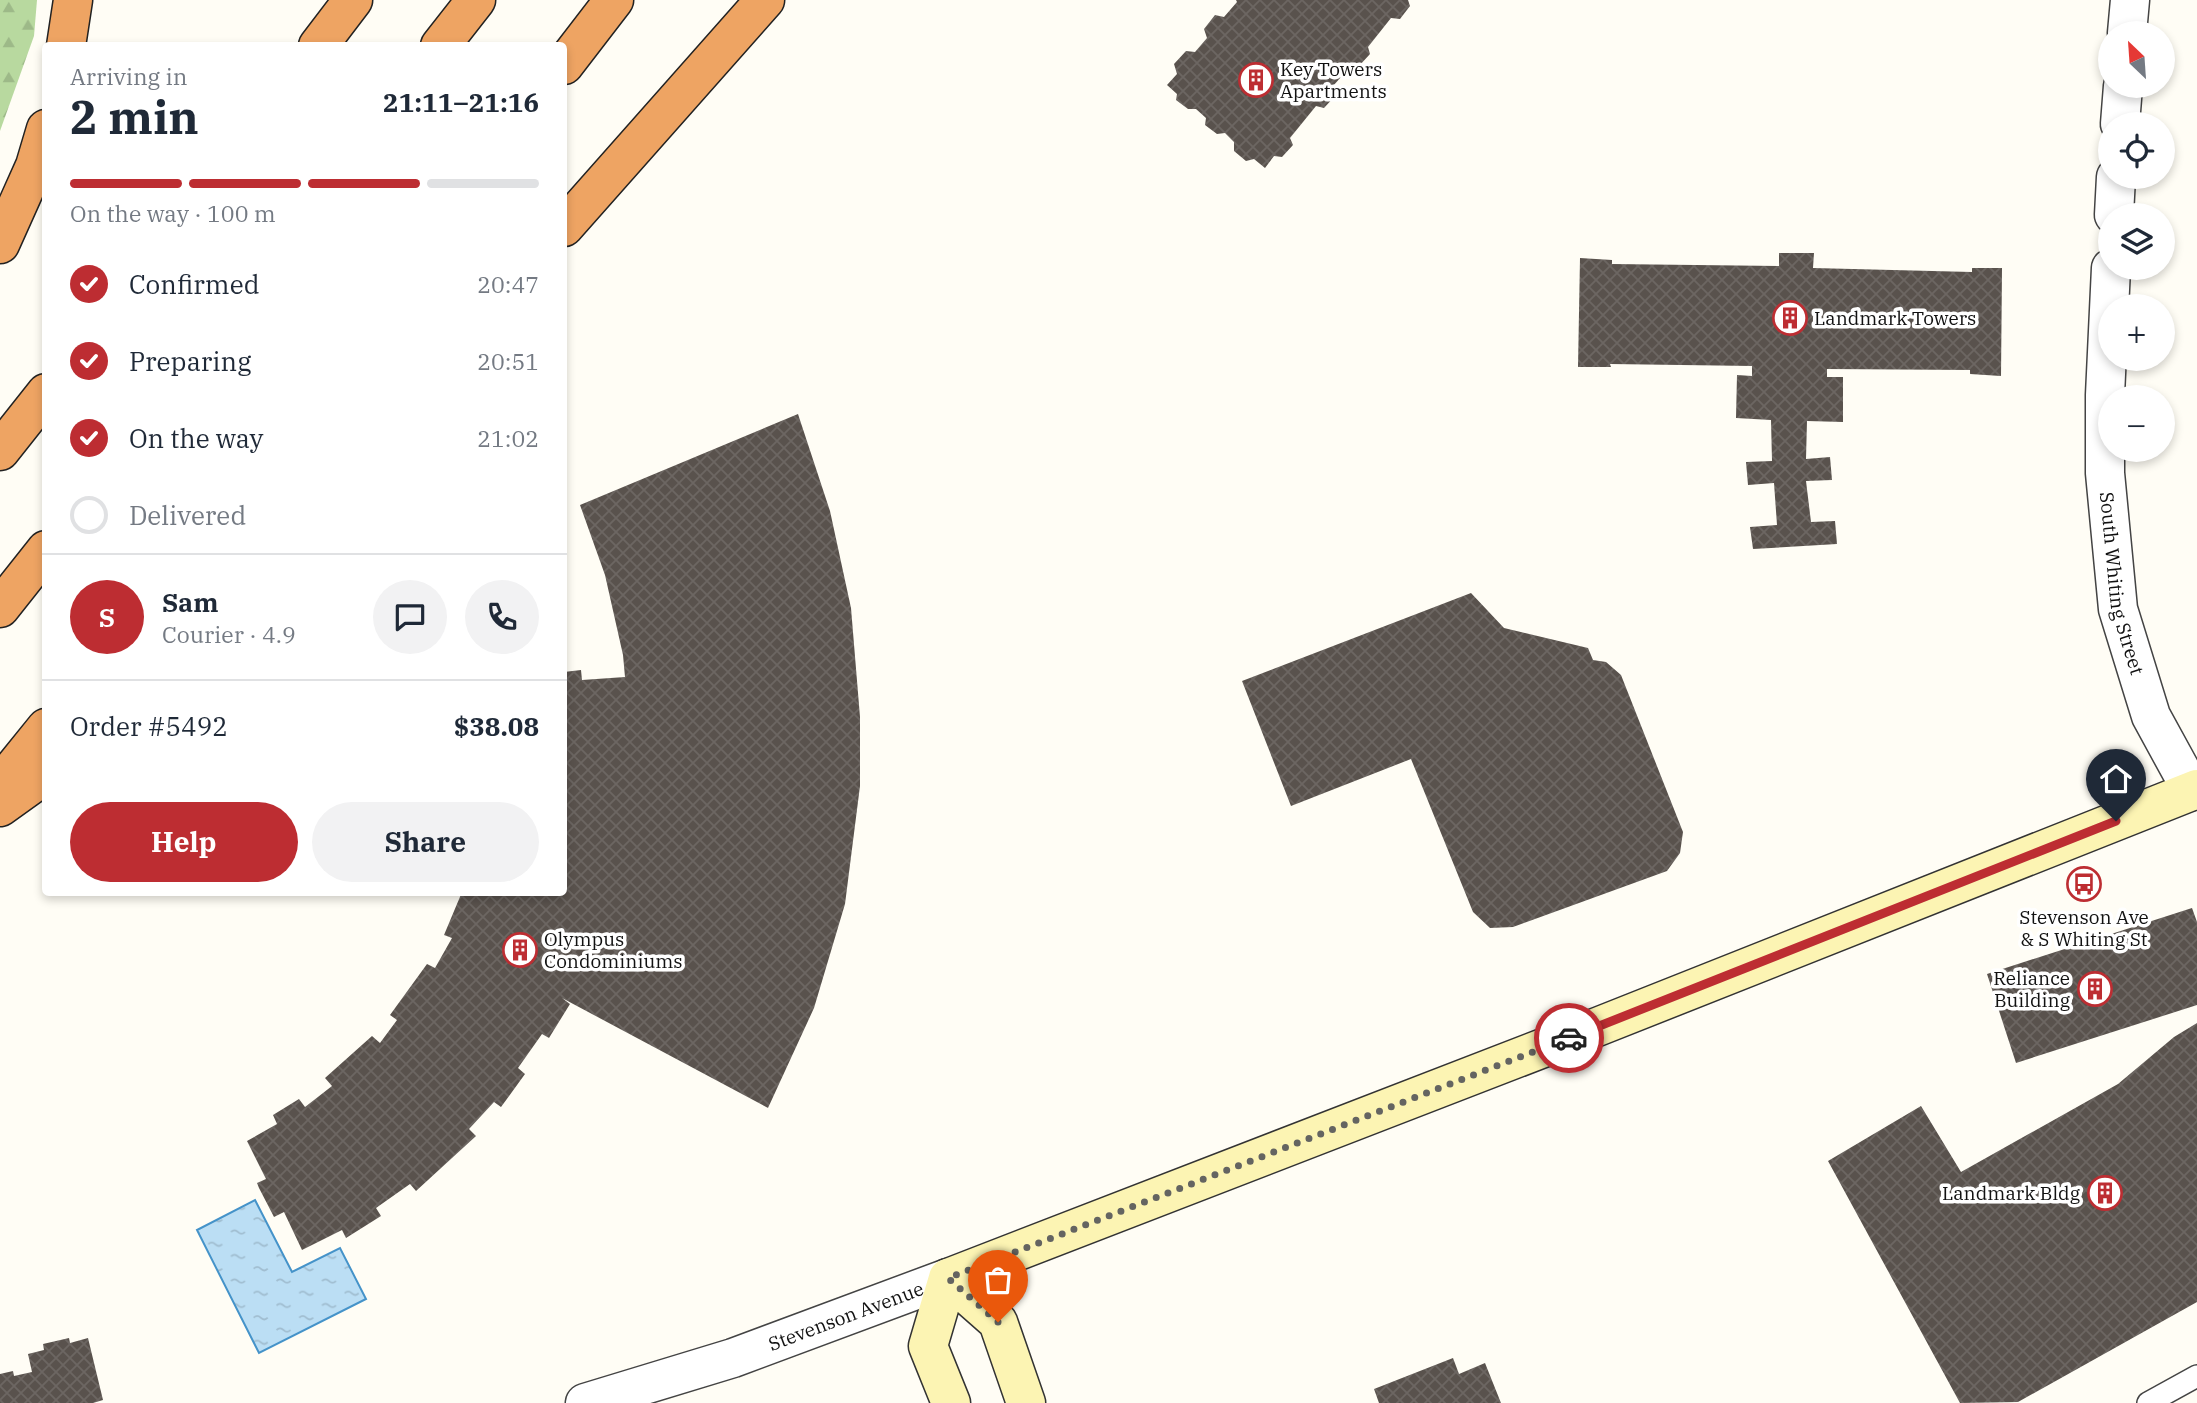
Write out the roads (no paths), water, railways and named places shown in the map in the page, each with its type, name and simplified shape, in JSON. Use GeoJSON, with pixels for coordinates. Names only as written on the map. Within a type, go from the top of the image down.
{"type":"FeatureCollection","features":[{"type":"Feature","properties":{"kind":"highway"},"geometry":{"type":"LineString","coordinates":[[66,42],[73,0]]}},
{"type":"Feature","properties":{"kind":"highway"},"geometry":{"type":"LineString","coordinates":[[321,42],[353,0]]}},
{"type":"Feature","properties":{"kind":"highway"},"geometry":{"type":"LineString","coordinates":[[443,42],[476,0]]}},
{"type":"Feature","properties":{"kind":"highway"},"geometry":{"type":"LineString","coordinates":[[567,61],[614,0]]}},
{"type":"Feature","properties":{"kind":"highway"},"geometry":{"type":"LineString","coordinates":[[567,224],[765,0]]}},
{"type":"Feature","properties":{"kind":"highway"},"geometry":{"type":"LineString","coordinates":[[0,244],[35,166],[42,142]]}},
{"type":"Feature","properties":{"kind":"highway"},"geometry":{"type":"LineString","coordinates":[[0,451],[42,398]]}},
{"type":"Feature","properties":{"kind":"highway"},"geometry":{"type":"LineString","coordinates":[[0,608],[42,555]]}},
{"type":"Feature","properties":{"kind":"highway"},"geometry":{"type":"LineString","coordinates":[[0,785],[42,733]]}},
{"type":"Feature","properties":{"kind":"highway"},"geometry":{"type":"LineString","coordinates":[[0,807],[42,777]]}},
{"type":"Feature","properties":{"kind":"street"},"geometry":{"type":"LineString","coordinates":[[2128,21],[2130,0]]}},
{"type":"Feature","properties":{"kind":"street","name":"South Whiting Street"},"geometry":{"type":"LineString","coordinates":[[2110,280],[2105,395],[2105,473],[2118,609],[2151,716],[2195,793]]}},
{"type":"Feature","properties":{"kind":"street","name":"Stevenson Avenue"},"geometry":{"type":"LineString","coordinates":[[585,1403],[733,1358],[948,1278],[2195,793]]}},
{"type":"Feature","properties":{"kind":"street"},"geometry":{"type":"LineString","coordinates":[[951,1403],[928,1346],[948,1278],[998,1322],[1026,1403]]}},
{"type":"Feature","properties":{"kind":"lane"},"geometry":{"type":"LineString","coordinates":[[2148,1403],[2197,1376]]}},
{"type":"Feature","properties":{"kind":"water"},"geometry":{"type":"Polygon","coordinates":[[[255,1200],[292,1272],[340,1248],[366,1299],[259,1353],[197,1230],[255,1200]]]}},
{"type":"Feature","properties":{"kind":"place","name":"Key Towers Apartments"},"geometry":{"type":"Point","coordinates":[1256,80]}},
{"type":"Feature","properties":{"kind":"place","name":"Landmark Towers"},"geometry":{"type":"Point","coordinates":[1790,318]}},
{"type":"Feature","properties":{"kind":"place","name":"Stevenson Ave & S Whiting St"},"geometry":{"type":"Point","coordinates":[2084,884]}},
{"type":"Feature","properties":{"kind":"place","name":"Olympus Condominiums"},"geometry":{"type":"Point","coordinates":[520,950]}},
{"type":"Feature","properties":{"kind":"place","name":"Reliance Building"},"geometry":{"type":"Point","coordinates":[2095,989]}},
{"type":"Feature","properties":{"kind":"place","name":"Landmark Bldg"},"geometry":{"type":"Point","coordinates":[2105,1193]}}]}
